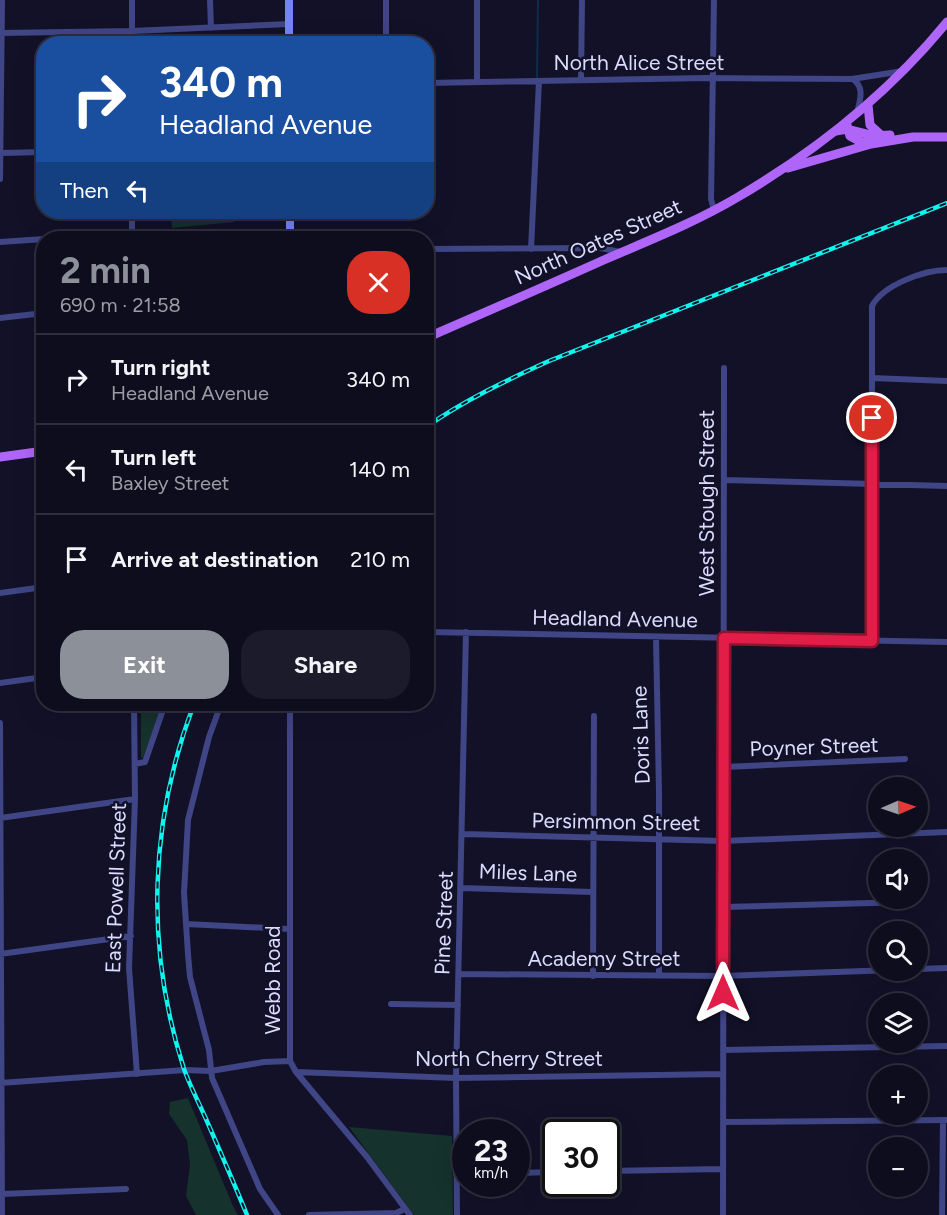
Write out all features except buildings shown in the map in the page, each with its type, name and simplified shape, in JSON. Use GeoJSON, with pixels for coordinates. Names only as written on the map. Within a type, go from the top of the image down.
{"type":"FeatureCollection","features":[{"type":"Feature","properties":{"kind":"main road"},"geometry":{"type":"LineString","coordinates":[[780,170],[851,121],[903,71],[947,22]]}},
{"type":"Feature","properties":{"kind":"main road"},"geometry":{"type":"LineString","coordinates":[[868,105],[870,125],[874,131],[884,136]]}},
{"type":"Feature","properties":{"kind":"main road"},"geometry":{"type":"LineString","coordinates":[[851,121],[875,136],[903,134],[913,137]]}},
{"type":"Feature","properties":{"kind":"main road"},"geometry":{"type":"LineString","coordinates":[[851,121],[850,136],[855,140],[870,144]]}},
{"type":"Feature","properties":{"kind":"main road"},"geometry":{"type":"LineString","coordinates":[[780,170],[870,144],[913,137],[947,137]]}},
{"type":"Feature","properties":{"kind":"main road","name":"North Oates Street"},"geometry":{"type":"LineString","coordinates":[[434,335],[714,210],[780,170]]}},
{"type":"Feature","properties":{"kind":"main road"},"geometry":{"type":"LineString","coordinates":[[0,457],[36,452]]}},
{"type":"Feature","properties":{"kind":"street"},"geometry":{"type":"LineString","coordinates":[[0,179],[2,0]]}},
{"type":"Feature","properties":{"kind":"street"},"geometry":{"type":"LineString","coordinates":[[132,0],[132,36]]}},
{"type":"Feature","properties":{"kind":"street"},"geometry":{"type":"LineString","coordinates":[[210,0],[211,28]]}},
{"type":"Feature","properties":{"kind":"street"},"geometry":{"type":"LineString","coordinates":[[289,0],[289,36]]}},
{"type":"Feature","properties":{"kind":"street"},"geometry":{"type":"LineString","coordinates":[[386,0],[386,36]]}},
{"type":"Feature","properties":{"kind":"street"},"geometry":{"type":"LineString","coordinates":[[477,0],[477,82]]}},
{"type":"Feature","properties":{"kind":"street"},"geometry":{"type":"LineString","coordinates":[[581,80],[582,0]]}},
{"type":"Feature","properties":{"kind":"street"},"geometry":{"type":"LineString","coordinates":[[714,0],[711,199],[714,210]]}},
{"type":"Feature","properties":{"kind":"street"},"geometry":{"type":"LineString","coordinates":[[1,33],[132,31],[289,24]]}},
{"type":"Feature","properties":{"kind":"street","name":"North Alice Street"},"geometry":{"type":"LineString","coordinates":[[434,83],[852,79],[903,71]]}},
{"type":"Feature","properties":{"kind":"street"},"geometry":{"type":"LineString","coordinates":[[851,121],[861,91],[860,86],[852,79]]}},
{"type":"Feature","properties":{"kind":"street"},"geometry":{"type":"LineString","coordinates":[[531,249],[538,81]]}},
{"type":"Feature","properties":{"kind":"street"},"geometry":{"type":"LineString","coordinates":[[0,153],[36,152]]}},
{"type":"Feature","properties":{"kind":"street"},"geometry":{"type":"LineString","coordinates":[[0,242],[36,240]]}},
{"type":"Feature","properties":{"kind":"street"},"geometry":{"type":"LineString","coordinates":[[434,249],[602,248],[621,253]]}},
{"type":"Feature","properties":{"kind":"street"},"geometry":{"type":"LineString","coordinates":[[872,641],[872,306],[880,294],[887,289],[923,273],[947,270]]}},
{"type":"Feature","properties":{"kind":"street"},"geometry":{"type":"LineString","coordinates":[[0,318],[36,314]]}},
{"type":"Feature","properties":{"kind":"street","name":"West Stough Street"},"geometry":{"type":"LineString","coordinates":[[723,1215],[724,368]]}},
{"type":"Feature","properties":{"kind":"street"},"geometry":{"type":"LineString","coordinates":[[872,378],[947,381]]}},
{"type":"Feature","properties":{"kind":"street"},"geometry":{"type":"LineString","coordinates":[[724,480],[947,486]]}},
{"type":"Feature","properties":{"kind":"street"},"geometry":{"type":"LineString","coordinates":[[0,593],[36,588]]}},
{"type":"Feature","properties":{"kind":"street","name":"Headland Avenue"},"geometry":{"type":"LineString","coordinates":[[434,632],[947,642]]}},
{"type":"Feature","properties":{"kind":"street","name":"Pine Street"},"geometry":{"type":"LineString","coordinates":[[456,1119],[466,632]]}},
{"type":"Feature","properties":{"kind":"street","name":"Doris Lane"},"geometry":{"type":"LineString","coordinates":[[656,637],[659,976]]}},
{"type":"Feature","properties":{"kind":"street"},"geometry":{"type":"LineString","coordinates":[[0,683],[36,678]]}},
{"type":"Feature","properties":{"kind":"street","name":"East Powell Street"},"geometry":{"type":"LineString","coordinates":[[134,711],[135,799],[130,984],[137,1074]]}},
{"type":"Feature","properties":{"kind":"street"},"geometry":{"type":"LineString","coordinates":[[135,764],[146,762],[163,711]]}},
{"type":"Feature","properties":{"kind":"street"},"geometry":{"type":"LineString","coordinates":[[218,711],[209,737],[188,820],[184,873],[190,977],[209,1050],[211,1071],[260,1189],[278,1215]]}},
{"type":"Feature","properties":{"kind":"street","name":"Webb Road"},"geometry":{"type":"LineString","coordinates":[[290,711],[290,1061],[296,1072],[367,1157],[407,1212]]}},
{"type":"Feature","properties":{"kind":"street"},"geometry":{"type":"LineString","coordinates":[[593,976],[594,716]]}},
{"type":"Feature","properties":{"kind":"street"},"geometry":{"type":"LineString","coordinates":[[0,723],[2,1215]]}},
{"type":"Feature","properties":{"kind":"street","name":"Poyner Street"},"geometry":{"type":"LineString","coordinates":[[724,767],[905,759]]}},
{"type":"Feature","properties":{"kind":"street"},"geometry":{"type":"LineString","coordinates":[[0,818],[135,799]]}},
{"type":"Feature","properties":{"kind":"street","name":"Persimmon Street"},"geometry":{"type":"LineString","coordinates":[[463,834],[723,841],[947,832]]}},
{"type":"Feature","properties":{"kind":"street","name":"Miles Lane"},"geometry":{"type":"LineString","coordinates":[[461,888],[593,892]]}},
{"type":"Feature","properties":{"kind":"street"},"geometry":{"type":"LineString","coordinates":[[723,907],[868,903]]}},
{"type":"Feature","properties":{"kind":"street"},"geometry":{"type":"LineString","coordinates":[[186,924],[289,929]]}},
{"type":"Feature","properties":{"kind":"street"},"geometry":{"type":"LineString","coordinates":[[0,954],[131,936]]}},
{"type":"Feature","properties":{"kind":"street"},"geometry":{"type":"LineString","coordinates":[[928,969],[947,968]]}},
{"type":"Feature","properties":{"kind":"street","name":"Academy Street"},"geometry":{"type":"LineString","coordinates":[[459,974],[723,976],[868,971]]}},
{"type":"Feature","properties":{"kind":"street"},"geometry":{"type":"LineString","coordinates":[[391,1004],[458,1005]]}},
{"type":"Feature","properties":{"kind":"street"},"geometry":{"type":"LineString","coordinates":[[723,1050],[947,1046]]}},
{"type":"Feature","properties":{"kind":"street"},"geometry":{"type":"LineString","coordinates":[[1,1083],[185,1070],[211,1071],[264,1062],[290,1061]]}},
{"type":"Feature","properties":{"kind":"street","name":"North Cherry Street"},"geometry":{"type":"LineString","coordinates":[[296,1072],[456,1078],[723,1074]]}},
{"type":"Feature","properties":{"kind":"street"},"geometry":{"type":"LineString","coordinates":[[723,1122],[945,1120],[942,1215]]}},
{"type":"Feature","properties":{"kind":"street"},"geometry":{"type":"LineString","coordinates":[[620,1171],[723,1169]]}},
{"type":"Feature","properties":{"kind":"street"},"geometry":{"type":"LineString","coordinates":[[2,1194],[126,1189]]}},
{"type":"Feature","properties":{"kind":"street","name":"Pine Street"},"geometry":{"type":"LineString","coordinates":[[456,1197],[456,1215]]}},
{"type":"Feature","properties":{"kind":"street"},"geometry":{"type":"LineString","coordinates":[[309,1215],[407,1212]]}},
{"type":"Feature","properties":{"kind":"green space"},"geometry":{"type":"Polygon","coordinates":[[[171,219],[234,219],[234,222],[172,228],[171,219]]]}},
{"type":"Feature","properties":{"kind":"green space"},"geometry":{"type":"Polygon","coordinates":[[[141,711],[160,711],[143,758],[141,757],[141,711]]]}},
{"type":"Feature","properties":{"kind":"green space"},"geometry":{"type":"Polygon","coordinates":[[[188,1098],[238,1215],[196,1215],[186,1196],[190,1165],[187,1140],[169,1114],[170,1102],[188,1098]]]}},
{"type":"Feature","properties":{"kind":"green space"},"geometry":{"type":"Polygon","coordinates":[[[349,1127],[452,1136],[453,1215],[414,1215],[349,1127]]]}},
{"type":"Feature","properties":{"kind":"waterway"},"geometry":{"type":"LineString","coordinates":[[537,77],[538,0]]}},
{"type":"Feature","properties":{"kind":"railway"},"geometry":{"type":"LineString","coordinates":[[434,422],[486,391],[549,361],[947,203]]}},
{"type":"Feature","properties":{"kind":"railway"},"geometry":{"type":"LineString","coordinates":[[192,711],[168,794],[161,839],[158,931],[163,978],[171,1023],[184,1069],[247,1215]]}},
{"type":"Feature","properties":{"kind":"route"},"geometry":{"type":"LineString","coordinates":[[723,993],[724,638],[872,641],[872,418]]}}]}
